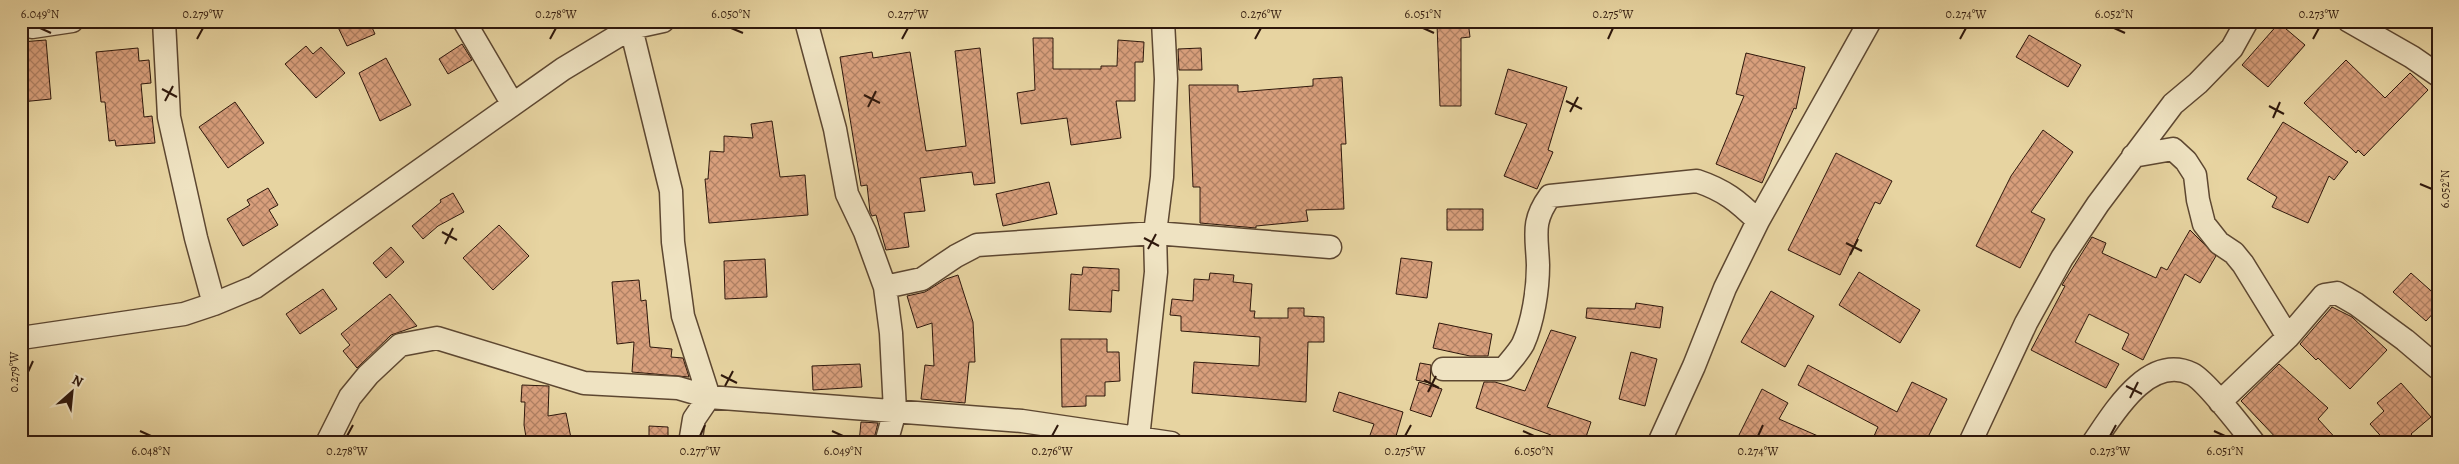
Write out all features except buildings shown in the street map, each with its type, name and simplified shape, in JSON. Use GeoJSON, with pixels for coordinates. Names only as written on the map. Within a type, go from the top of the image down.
{"type":"FeatureCollection","features":[{"type":"Feature","properties":{"kind":"street"},"geometry":{"type":"LineString","coordinates":[[32,27],[72,21]]}},
{"type":"Feature","properties":{"kind":"street"},"geometry":{"type":"LineString","coordinates":[[164,21],[169,116],[196,238],[214,304]]}},
{"type":"Feature","properties":{"kind":"street"},"geometry":{"type":"LineString","coordinates":[[464,21],[512,103]]}},
{"type":"Feature","properties":{"kind":"street"},"geometry":{"type":"LineString","coordinates":[[21,338],[161,318],[214,304],[255,287],[512,103],[563,69],[632,28],[663,21]]}},
{"type":"Feature","properties":{"kind":"street"},"geometry":{"type":"LineString","coordinates":[[806,21],[835,129],[847,194],[866,232],[885,287],[891,333],[895,411],[886,443]]}},
{"type":"Feature","properties":{"kind":"street"},"geometry":{"type":"LineString","coordinates":[[1159,21],[1178,21]]}},
{"type":"Feature","properties":{"kind":"street"},"geometry":{"type":"LineString","coordinates":[[1659,443],[1694,366],[1725,288],[1758,221],[1870,21]]}},
{"type":"Feature","properties":{"kind":"street"},"geometry":{"type":"LineString","coordinates":[[1970,443],[2026,323],[2062,258],[2098,204],[2173,104],[2198,83],[2232,48],[2247,21]]}},
{"type":"Feature","properties":{"kind":"street"},"geometry":{"type":"LineString","coordinates":[[2348,21],[2412,57],[2438,75]]}},
{"type":"Feature","properties":{"kind":"street"},"geometry":{"type":"LineString","coordinates":[[1139,440],[1156,272],[1155,233],[1162,177],[1166,79],[1163,22]]}},
{"type":"Feature","properties":{"kind":"street"},"geometry":{"type":"LineString","coordinates":[[632,28],[671,191],[673,242],[684,316],[709,397]]}},
{"type":"Feature","properties":{"kind":"street"},"geometry":{"type":"LineString","coordinates":[[2133,156],[2173,149],[2186,161],[2195,175],[2198,200],[2204,224],[2219,243],[2234,253],[2243,264],[2288,336]]}},
{"type":"Feature","properties":{"kind":"street"},"geometry":{"type":"LineString","coordinates":[[1443,368],[1504,369],[1522,346],[1532,319],[1538,266],[1535,240],[1537,218],[1550,196],[1697,181],[1713,186],[1737,200],[1758,221]]}},
{"type":"Feature","properties":{"kind":"street"},"geometry":{"type":"LineString","coordinates":[[885,287],[922,279],[956,256],[977,245],[1155,233],[1330,247]]}},
{"type":"Feature","properties":{"kind":"street"},"geometry":{"type":"LineString","coordinates":[[2220,402],[2288,336],[2324,295],[2336,293],[2356,304],[2405,340],[2438,368]]}},
{"type":"Feature","properties":{"kind":"street"},"geometry":{"type":"LineString","coordinates":[[327,443],[350,397],[368,375],[400,345],[437,338],[584,383],[678,388],[709,397],[1022,421],[1139,440],[1171,443]]}},
{"type":"Feature","properties":{"kind":"street"},"geometry":{"type":"LineString","coordinates":[[2093,443],[2128,394],[2162,370],[2178,370],[2193,374],[2220,402],[2254,443]]}},
{"type":"Feature","properties":{"kind":"street"},"geometry":{"type":"LineString","coordinates":[[690,443],[694,419],[709,397]]}}]}
